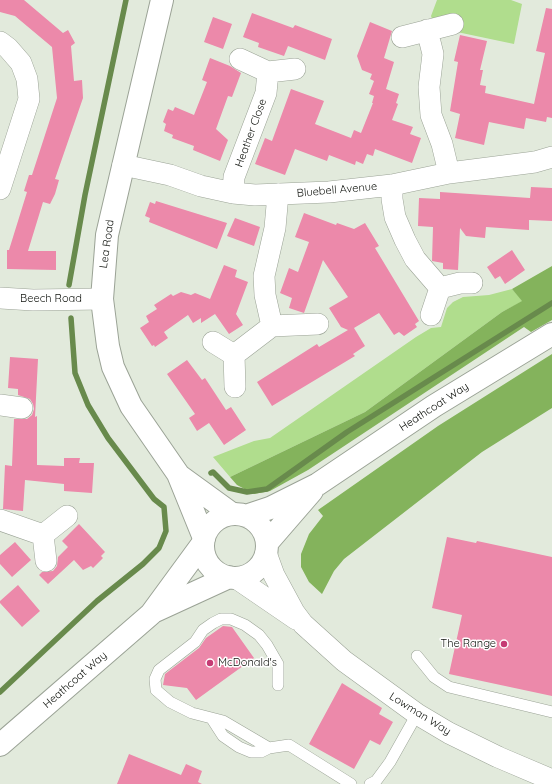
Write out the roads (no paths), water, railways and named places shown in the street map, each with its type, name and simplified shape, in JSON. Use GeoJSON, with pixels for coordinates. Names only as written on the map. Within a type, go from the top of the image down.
{"type":"FeatureCollection","features":[{"type":"Feature","properties":{"kind":"main road","name":"Lea Road"},"geometry":{"type":"LineString","coordinates":[[162,0],[107,235],[102,299],[108,346],[113,367],[131,406],[178,474],[204,540]]}},
{"type":"Feature","properties":{"kind":"main road","name":"Heathcoat Way"},"geometry":{"type":"LineString","coordinates":[[239,515],[270,508],[318,484],[434,406],[552,334]]}},
{"type":"Feature","properties":{"kind":"main road","name":"Lea Road"},"geometry":{"type":"LineString","coordinates":[[178,474],[239,515]]}},
{"type":"Feature","properties":{"kind":"main road","name":"Heathcoat Way"},"geometry":{"type":"LineString","coordinates":[[267,548],[318,484]]}},
{"type":"Feature","properties":{"kind":"main road"},"geometry":{"type":"LineString","coordinates":[[239,515],[260,526],[267,548],[262,563],[256,571],[246,576],[232,578],[220,574],[212,569],[207,561],[204,540],[208,529],[214,522],[222,517],[239,515]]}},
{"type":"Feature","properties":{"kind":"main road","name":"Heathcoat Way"},"geometry":{"type":"LineString","coordinates":[[0,745],[150,614],[204,540]]}},
{"type":"Feature","properties":{"kind":"main road","name":"Heathcoat Way"},"geometry":{"type":"LineString","coordinates":[[150,614],[174,602],[232,578]]}},
{"type":"Feature","properties":{"kind":"street"},"geometry":{"type":"LineString","coordinates":[[402,37],[453,24]]}},
{"type":"Feature","properties":{"kind":"street"},"geometry":{"type":"LineString","coordinates":[[427,30],[433,54],[429,87],[431,115],[442,144],[449,173]]}},
{"type":"Feature","properties":{"kind":"street"},"geometry":{"type":"LineString","coordinates":[[0,42],[8,48],[20,63],[27,79],[29,99],[0,189]]}},
{"type":"Feature","properties":{"kind":"street"},"geometry":{"type":"LineString","coordinates":[[240,59],[268,72],[295,69]]}},
{"type":"Feature","properties":{"kind":"street","name":"Heather Close"},"geometry":{"type":"LineString","coordinates":[[233,193],[234,177],[266,93],[268,72]]}},
{"type":"Feature","properties":{"kind":"street","name":"Bluebell Avenue"},"geometry":{"type":"LineString","coordinates":[[123,165],[170,175],[201,186],[233,193],[255,195],[328,192],[392,184],[449,173],[534,162],[552,157]]}},
{"type":"Feature","properties":{"kind":"street"},"geometry":{"type":"LineString","coordinates":[[392,184],[392,199],[395,217],[404,240],[415,259],[440,288]]}},
{"type":"Feature","properties":{"kind":"street"},"geometry":{"type":"LineString","coordinates":[[272,326],[266,301],[264,276],[275,228],[278,194]]}},
{"type":"Feature","properties":{"kind":"street"},"geometry":{"type":"LineString","coordinates":[[440,288],[460,283],[472,283]]}},
{"type":"Feature","properties":{"kind":"street"},"geometry":{"type":"LineString","coordinates":[[431,315],[440,288]]}},
{"type":"Feature","properties":{"kind":"street","name":"Beech Road"},"geometry":{"type":"LineString","coordinates":[[0,298],[34,300],[102,299]]}},
{"type":"Feature","properties":{"kind":"street"},"geometry":{"type":"LineString","coordinates":[[234,354],[272,326],[318,324]]}},
{"type":"Feature","properties":{"kind":"street"},"geometry":{"type":"LineString","coordinates":[[213,342],[234,354]]}},
{"type":"Feature","properties":{"kind":"street"},"geometry":{"type":"LineString","coordinates":[[234,354],[235,387]]}},
{"type":"Feature","properties":{"kind":"street"},"geometry":{"type":"LineString","coordinates":[[0,405],[22,408]]}},
{"type":"Feature","properties":{"kind":"street"},"geometry":{"type":"LineString","coordinates":[[43,535],[67,516]]}},
{"type":"Feature","properties":{"kind":"street"},"geometry":{"type":"LineString","coordinates":[[0,520],[43,535]]}},
{"type":"Feature","properties":{"kind":"street"},"geometry":{"type":"LineString","coordinates":[[43,535],[46,561]]}},
{"type":"Feature","properties":{"kind":"street","name":"Lowman Way"},"geometry":{"type":"LineString","coordinates":[[267,548],[274,575],[294,612],[303,624]]}},
{"type":"Feature","properties":{"kind":"street","name":"Lowman Way"},"geometry":{"type":"LineString","coordinates":[[232,578],[303,624],[344,661],[416,714],[449,733],[498,757],[552,780]]}},
{"type":"Feature","properties":{"kind":"lane"},"geometry":{"type":"LineString","coordinates":[[278,685],[278,664],[259,635],[244,625],[231,619],[221,619],[203,630],[195,642],[159,670],[155,678],[156,690],[170,702],[192,713],[223,722],[269,748],[289,745],[351,784]]}},
{"type":"Feature","properties":{"kind":"lane"},"geometry":{"type":"LineString","coordinates":[[417,656],[434,678],[449,687],[552,712]]}},
{"type":"Feature","properties":{"kind":"lane"},"geometry":{"type":"LineString","coordinates":[[370,784],[376,781],[390,762],[416,714]]}},
{"type":"Feature","properties":{"kind":"waterway"},"geometry":{"type":"LineString","coordinates":[[69,285],[85,195],[126,0]]}},
{"type":"Feature","properties":{"kind":"waterway"},"geometry":{"type":"LineString","coordinates":[[211,473],[213,472],[229,488],[247,492],[267,489],[347,432],[552,303]]}},
{"type":"Feature","properties":{"kind":"waterway"},"geometry":{"type":"LineString","coordinates":[[0,692],[97,601],[143,564],[159,548],[166,531],[164,507],[154,499],[108,438],[88,405],[75,373],[71,318]]}},
{"type":"Feature","properties":{"kind":"place","name":"The Range"},"geometry":{"type":"Point","coordinates":[504,644]}},
{"type":"Feature","properties":{"kind":"place","name":"McDonald's"},"geometry":{"type":"Point","coordinates":[210,663]}}]}
